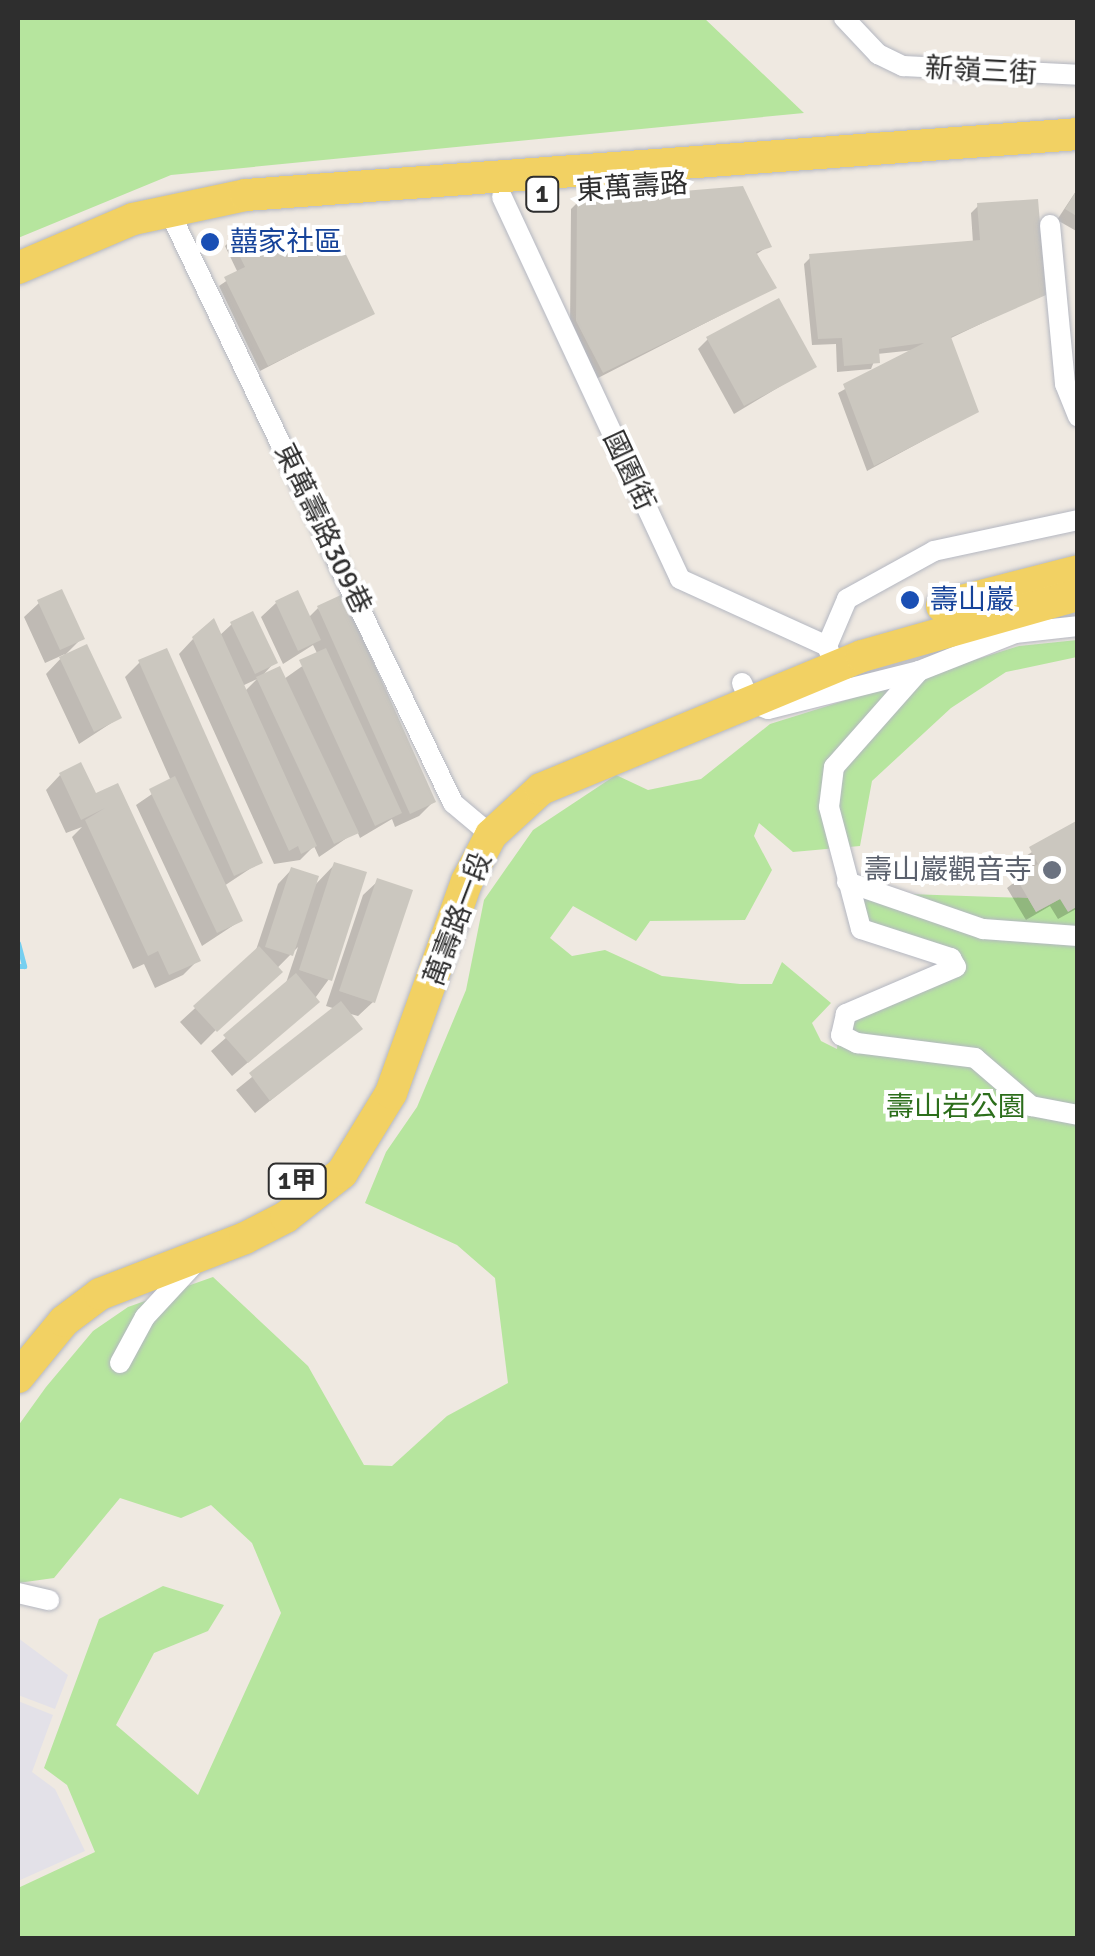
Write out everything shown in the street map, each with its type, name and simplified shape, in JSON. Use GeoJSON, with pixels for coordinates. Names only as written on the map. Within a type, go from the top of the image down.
{"type":"FeatureCollection","features":[{"type":"Feature","properties":{"kind":"main road","name":"東萬壽路"},"geometry":{"type":"LineString","coordinates":[[18,287],[173,220],[246,195],[1078,134]]}},
{"type":"Feature","properties":{"kind":"main road","name":"東萬壽路"},"geometry":{"type":"LineString","coordinates":[[18,268],[84,237],[173,220],[1078,153]]}},
{"type":"Feature","properties":{"kind":"main road","name":"萬壽路一段"},"geometry":{"type":"LineString","coordinates":[[18,1377],[64,1321],[100,1294],[197,1248],[251,1214],[336,1142],[363,1103],[456,851],[485,828],[535,772],[746,692],[956,602],[1078,572]]}},
{"type":"Feature","properties":{"kind":"main road","name":"萬壽路一段"},"geometry":{"type":"LineString","coordinates":[[831,656],[1078,595]]}},
{"type":"Feature","properties":{"kind":"main road","name":"萬壽路一段"},"geometry":{"type":"LineString","coordinates":[[18,1343],[70,1290],[197,1248]]}},
{"type":"Feature","properties":{"kind":"street","name":"新嶺三街"},"geometry":{"type":"LineString","coordinates":[[844,18],[878,54],[903,66],[1078,75]]}},
{"type":"Feature","properties":{"kind":"street","name":"國園街"},"geometry":{"type":"LineString","coordinates":[[502,197],[680,580],[831,656]]}},
{"type":"Feature","properties":{"kind":"street","name":"東萬壽路309巷"},"geometry":{"type":"LineString","coordinates":[[173,220],[453,803],[485,828]]}},
{"type":"Feature","properties":{"kind":"street"},"geometry":{"type":"LineString","coordinates":[[1050,225],[1065,384],[1078,416]]}},
{"type":"Feature","properties":{"kind":"street"},"geometry":{"type":"LineString","coordinates":[[831,656],[847,599],[934,551],[1078,520]]}},
{"type":"Feature","properties":{"kind":"street"},"geometry":{"type":"LineString","coordinates":[[746,692],[768,709],[918,670],[1015,633],[1078,626]]}},
{"type":"Feature","properties":{"kind":"street"},"geometry":{"type":"LineString","coordinates":[[918,670],[834,767],[828,808],[861,929],[952,958],[956,968],[890,1001],[846,1014],[841,1035],[857,1043],[974,1058],[1031,1106],[1078,1115]]}},
{"type":"Feature","properties":{"kind":"street"},"geometry":{"type":"LineString","coordinates":[[847,882],[983,929],[1078,936]]}},
{"type":"Feature","properties":{"kind":"street"},"geometry":{"type":"LineString","coordinates":[[120,1363],[145,1317],[197,1248]]}},
{"type":"Feature","properties":{"kind":"street"},"geometry":{"type":"LineString","coordinates":[[18,1593],[48,1600]]}},
{"type":"Feature","properties":{"kind":"shaded area"},"geometry":{"type":"Polygon","coordinates":[[[18,1638],[68,1675],[55,1709],[18,1695],[18,1638]]]}},
{"type":"Feature","properties":{"kind":"shaded area"},"geometry":{"type":"Polygon","coordinates":[[[18,1701],[53,1715],[32,1772],[55,1789],[85,1851],[18,1881],[18,1701]]]}},
{"type":"Feature","properties":{"kind":"green space"},"geometry":{"type":"Polygon","coordinates":[[[18,18],[704,18],[804,113],[171,175],[18,238],[18,18]]]}},
{"type":"Feature","properties":{"kind":"green space","name":"壽山岩公園"},"geometry":{"type":"Polygon","coordinates":[[[1077,640],[1077,657],[1006,672],[951,708],[872,781],[860,846],[793,852],[759,823],[754,836],[772,870],[745,920],[650,921],[636,941],[573,906],[550,938],[572,956],[605,950],[662,976],[772,984],[782,962],[831,1003],[812,1023],[821,1041],[837,1049],[839,1028],[956,968],[872,937],[848,892],[1028,898],[1036,912],[1060,899],[1077,906],[1077,1938],[18,1938],[18,1888],[95,1852],[67,1785],[44,1768],[99,1619],[163,1586],[224,1605],[208,1631],[154,1653],[116,1725],[198,1795],[281,1613],[252,1543],[211,1505],[181,1518],[120,1498],[54,1578],[18,1583],[18,1426],[46,1387],[93,1331],[128,1307],[213,1277],[308,1366],[364,1465],[392,1466],[447,1416],[508,1383],[495,1278],[457,1245],[365,1203],[386,1152],[417,1107],[466,990],[484,900],[533,830],[616,775],[648,790],[701,779],[770,724],[1019,646],[1077,640]]]}},
{"type":"Feature","properties":{"kind":"building"},"geometry":{"type":"Polygon","coordinates":[[[743,186],[772,247],[756,252],[777,288],[603,373],[576,321],[577,200],[743,186]]]}},
{"type":"Feature","properties":{"kind":"building"},"geometry":{"type":"Polygon","coordinates":[[[1078,188],[1078,217],[1065,209],[1078,188]]]}},
{"type":"Feature","properties":{"kind":"building"},"geometry":{"type":"Polygon","coordinates":[[[1038,199],[1046,295],[951,337],[979,412],[874,466],[843,384],[924,343],[879,349],[880,363],[844,366],[842,338],[818,339],[809,254],[980,240],[977,203],[1038,199]]]}},
{"type":"Feature","properties":{"kind":"building"},"geometry":{"type":"Polygon","coordinates":[[[335,232],[375,314],[268,366],[224,277],[245,267],[230,237],[335,232]]]}},
{"type":"Feature","properties":{"kind":"building"},"geometry":{"type":"Polygon","coordinates":[[[779,298],[817,367],[744,406],[706,337],[779,298]]]}},
{"type":"Feature","properties":{"kind":"building"},"geometry":{"type":"Polygon","coordinates":[[[62,589],[85,639],[60,650],[37,600],[62,589]]]}},
{"type":"Feature","properties":{"kind":"building"},"geometry":{"type":"Polygon","coordinates":[[[298,590],[321,640],[298,651],[275,601],[298,590]]]}},
{"type":"Feature","properties":{"kind":"building"},"geometry":{"type":"Polygon","coordinates":[[[343,594],[436,802],[410,814],[317,606],[343,594]]]}},
{"type":"Feature","properties":{"kind":"building"},"geometry":{"type":"Polygon","coordinates":[[[253,611],[278,663],[255,674],[230,622],[253,611]]]}},
{"type":"Feature","properties":{"kind":"building"},"geometry":{"type":"Polygon","coordinates":[[[214,618],[317,846],[301,854],[298,846],[289,851],[192,637],[214,618]]]}},
{"type":"Feature","properties":{"kind":"building"},"geometry":{"type":"Polygon","coordinates":[[[87,644],[122,718],[94,732],[59,657],[87,644]]]}},
{"type":"Feature","properties":{"kind":"building"},"geometry":{"type":"Polygon","coordinates":[[[167,648],[263,863],[234,876],[138,660],[167,648]]]}},
{"type":"Feature","properties":{"kind":"building"},"geometry":{"type":"Polygon","coordinates":[[[326,648],[402,813],[375,826],[299,660],[326,648]]]}},
{"type":"Feature","properties":{"kind":"building"},"geometry":{"type":"Polygon","coordinates":[[[280,666],[359,833],[334,844],[256,677],[280,666]]]}},
{"type":"Feature","properties":{"kind":"building"},"geometry":{"type":"Polygon","coordinates":[[[81,762],[96,793],[118,783],[201,961],[169,975],[158,951],[148,956],[85,820],[105,808],[81,820],[59,773],[81,762]]]}},
{"type":"Feature","properties":{"kind":"building"},"geometry":{"type":"Polygon","coordinates":[[[175,776],[243,921],[217,933],[149,789],[175,776]]]}},
{"type":"Feature","properties":{"kind":"building","name":"壽山巖觀音寺"},"geometry":{"type":"Polygon","coordinates":[[[1078,820],[1078,906],[1068,912],[1060,899],[1036,912],[1015,876],[1038,864],[1029,847],[1078,820]]]}},
{"type":"Feature","properties":{"kind":"building"},"geometry":{"type":"Polygon","coordinates":[[[334,862],[367,872],[332,981],[299,970],[334,862]]]}},
{"type":"Feature","properties":{"kind":"building"},"geometry":{"type":"Polygon","coordinates":[[[291,867],[319,876],[293,956],[265,947],[291,867]]]}},
{"type":"Feature","properties":{"kind":"building"},"geometry":{"type":"Polygon","coordinates":[[[377,878],[413,890],[375,1003],[339,991],[377,878]]]}},
{"type":"Feature","properties":{"kind":"building"},"geometry":{"type":"Polygon","coordinates":[[[259,946],[283,972],[217,1032],[193,1006],[259,946]]]}},
{"type":"Feature","properties":{"kind":"building"},"geometry":{"type":"Polygon","coordinates":[[[296,973],[320,1002],[248,1063],[223,1035],[296,973]]]}},
{"type":"Feature","properties":{"kind":"building"},"geometry":{"type":"Polygon","coordinates":[[[341,1001],[363,1029],[270,1101],[249,1073],[341,1001]]]}},
{"type":"Feature","properties":{"kind":"waterway"},"geometry":{"type":"LineString","coordinates":[[18,943],[24,966],[18,966]]}},
{"type":"Feature","properties":{"kind":"place","name":"囍家社區"},"geometry":{"type":"Point","coordinates":[210,242]}},
{"type":"Feature","properties":{"kind":"place","name":"壽山巖"},"geometry":{"type":"Point","coordinates":[910,600]}},
{"type":"Feature","properties":{"kind":"place","name":"壽山巖觀音寺"},"geometry":{"type":"Point","coordinates":[1052,870]}}]}
